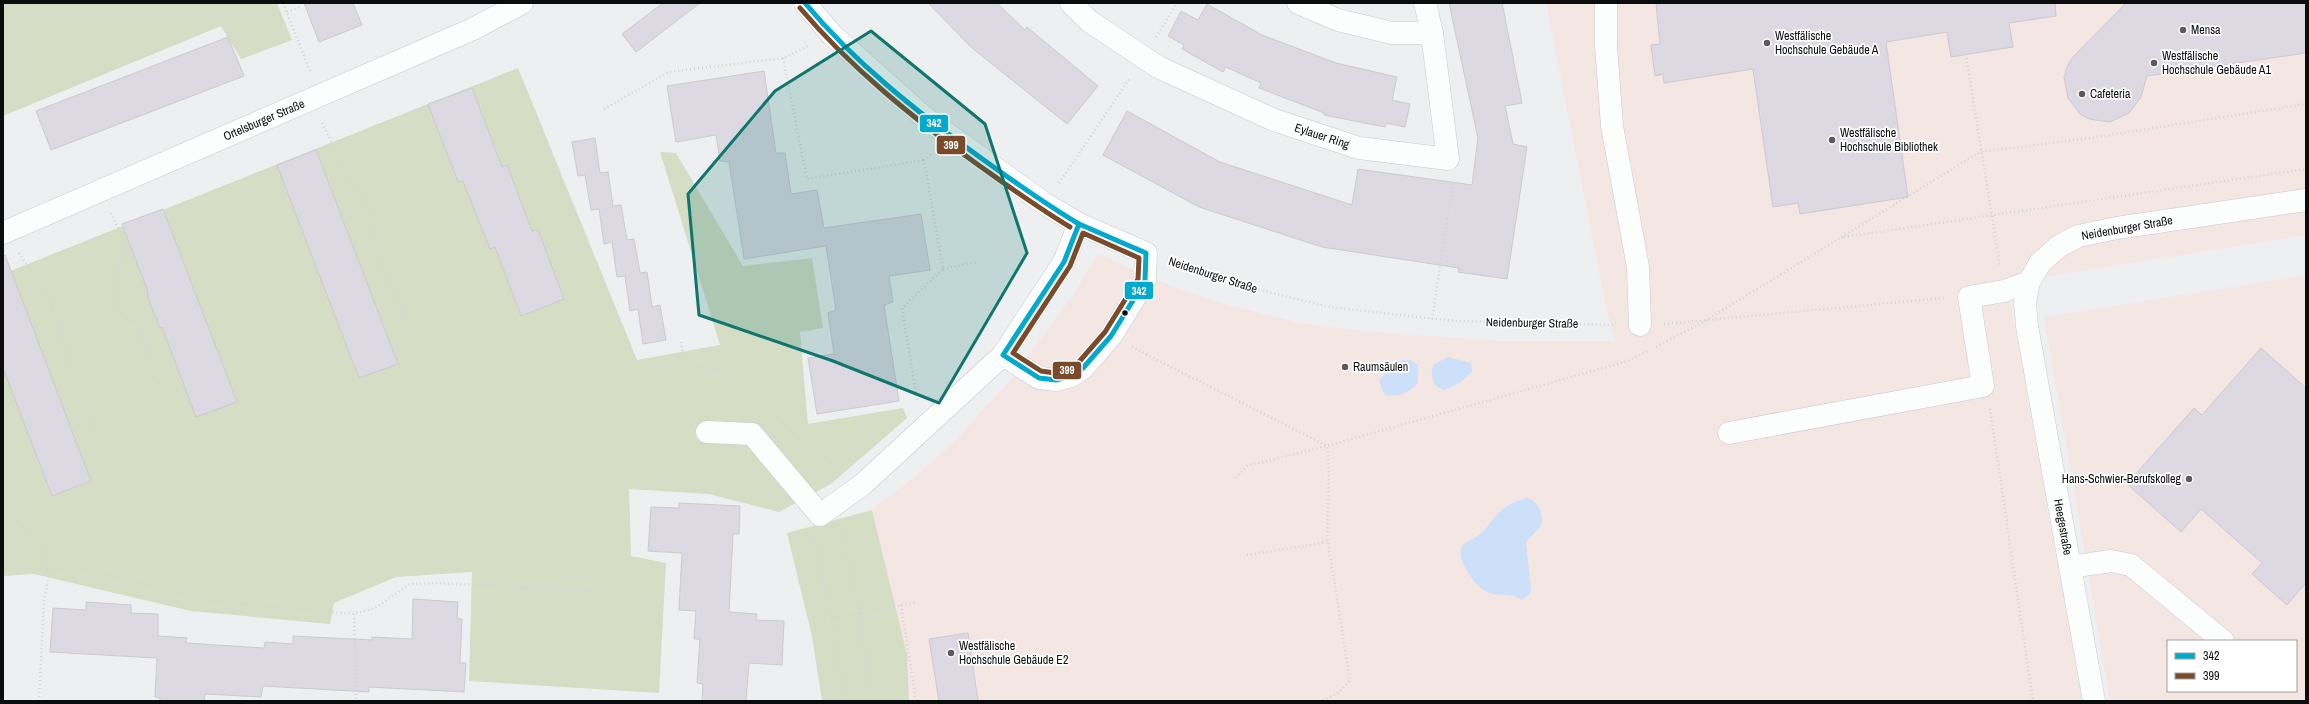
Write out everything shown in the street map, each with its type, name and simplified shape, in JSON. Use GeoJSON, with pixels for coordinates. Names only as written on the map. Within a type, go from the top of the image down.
{"type":"FeatureCollection","features":[{"type":"Feature","properties":{"kind":"street","name":"Ortelsburger Straße"},"geometry":{"type":"LineString","coordinates":[[5,232],[473,29],[522,3]]}},
{"type":"Feature","properties":{"kind":"street"},"geometry":{"type":"LineString","coordinates":[[804,3],[832,35],[924,117],[1045,204],[1079,224],[1146,253],[1145,281],[1111,336],[1084,368],[1071,376],[1056,380],[1039,378],[1003,355]]}},
{"type":"Feature","properties":{"kind":"street","name":"Eylauer Ring"},"geometry":{"type":"LineString","coordinates":[[1071,3],[1089,21],[1158,67],[1274,120],[1359,148],[1428,158],[1448,159]]}},
{"type":"Feature","properties":{"kind":"street"},"geometry":{"type":"LineString","coordinates":[[1298,3],[1338,20],[1392,33],[1432,33]]}},
{"type":"Feature","properties":{"kind":"street"},"geometry":{"type":"LineString","coordinates":[[1425,3],[1432,33],[1448,159]]}},
{"type":"Feature","properties":{"kind":"street"},"geometry":{"type":"LineString","coordinates":[[1606,3],[1606,46],[1612,126],[1638,267],[1640,325]]}},
{"type":"Feature","properties":{"kind":"street","name":"Neidenburger Straße"},"geometry":{"type":"LineString","coordinates":[[2029,282],[2040,263],[2058,247],[2078,236],[2117,228],[2306,200]]}},
{"type":"Feature","properties":{"kind":"street"},"geometry":{"type":"LineString","coordinates":[[707,432],[752,434],[827,510],[862,485],[1003,355],[1064,262],[1079,224]]}},
{"type":"Feature","properties":{"kind":"street"},"geometry":{"type":"LineString","coordinates":[[1729,433],[1983,386],[1969,297],[2004,291],[2029,282]]}},
{"type":"Feature","properties":{"kind":"street","name":"Heegestraße"},"geometry":{"type":"LineString","coordinates":[[2029,282],[2025,303],[2027,326],[2094,701]]}},
{"type":"Feature","properties":{"kind":"street"},"geometry":{"type":"LineString","coordinates":[[2070,567],[2111,561],[2131,564],[2222,640]]}},
{"type":"Feature","properties":{"kind":"path"},"geometry":{"type":"LineString","coordinates":[[283,3],[315,98],[348,175],[363,194],[371,222],[374,250],[401,302],[402,314],[390,324]]}},
{"type":"Feature","properties":{"kind":"path"},"geometry":{"type":"LineString","coordinates":[[1045,204],[1144,57],[1177,3]]}},
{"type":"Feature","properties":{"kind":"path"},"geometry":{"type":"LineString","coordinates":[[287,12],[300,7]]}},
{"type":"Feature","properties":{"kind":"path"},"geometry":{"type":"LineString","coordinates":[[604,109],[670,72],[783,58],[832,35]]}},
{"type":"Feature","properties":{"kind":"path"},"geometry":{"type":"LineString","coordinates":[[1966,54],[1980,152],[2004,291]]}},
{"type":"Feature","properties":{"kind":"path"},"geometry":{"type":"LineString","coordinates":[[783,58],[808,179],[924,160],[951,136]]}},
{"type":"Feature","properties":{"kind":"path"},"geometry":{"type":"LineString","coordinates":[[1980,152],[2097,137],[2306,104]]}},
{"type":"Feature","properties":{"kind":"path"},"geometry":{"type":"LineString","coordinates":[[1432,319],[1453,186],[1448,159]]}},
{"type":"Feature","properties":{"kind":"path"},"geometry":{"type":"LineString","coordinates":[[924,160],[943,268]]}},
{"type":"Feature","properties":{"kind":"path"},"geometry":{"type":"LineString","coordinates":[[1841,237],[2306,169]]}},
{"type":"Feature","properties":{"kind":"path"},"geometry":{"type":"LineString","coordinates":[[100,191],[124,241],[115,292],[118,307],[126,317],[140,326],[150,369],[156,382],[168,390],[178,391]]}},
{"type":"Feature","properties":{"kind":"path"},"geometry":{"type":"LineString","coordinates":[[5,232],[32,276],[48,298],[61,333],[70,374],[93,411],[97,436],[84,443]]}},
{"type":"Feature","properties":{"kind":"path","name":"Neidenburger Straße"},"geometry":{"type":"LineString","coordinates":[[1146,253],[1239,285],[1330,307],[1432,319],[1640,325],[1705,321],[1969,297]]}},
{"type":"Feature","properties":{"kind":"path"},"geometry":{"type":"LineString","coordinates":[[922,430],[902,308],[943,268],[976,262]]}},
{"type":"Feature","properties":{"kind":"path"},"geometry":{"type":"LineString","coordinates":[[1111,336],[1327,446],[1330,468],[1327,520],[1328,542],[1350,680],[1338,693],[1321,701]]}},
{"type":"Feature","properties":{"kind":"path"},"geometry":{"type":"LineString","coordinates":[[681,342],[684,363],[728,371],[797,436],[862,485]]}},
{"type":"Feature","properties":{"kind":"path"},"geometry":{"type":"LineString","coordinates":[[1983,386],[1990,407],[2033,701]]}},
{"type":"Feature","properties":{"kind":"path"},"geometry":{"type":"LineString","coordinates":[[827,510],[860,613],[870,701]]}},
{"type":"Feature","properties":{"kind":"path"},"geometry":{"type":"LineString","coordinates":[[827,510],[814,540],[832,619],[840,670],[842,701]]}},
{"type":"Feature","properties":{"kind":"path"},"geometry":{"type":"LineString","coordinates":[[3,518],[13,517],[44,546],[49,576],[44,600],[39,701]]}},
{"type":"Feature","properties":{"kind":"path"},"geometry":{"type":"LineString","coordinates":[[1247,555],[1328,542]]}},
{"type":"Feature","properties":{"kind":"path"},"geometry":{"type":"LineString","coordinates":[[49,576],[61,569],[77,567],[210,601],[354,614],[375,608],[410,584],[437,583],[591,591]]}},
{"type":"Feature","properties":{"kind":"path"},"geometry":{"type":"LineString","coordinates":[[832,619],[917,602]]}},
{"type":"Feature","properties":{"kind":"path"},"geometry":{"type":"LineString","coordinates":[[901,605],[916,701]]}},
{"type":"Feature","properties":{"kind":"path"},"geometry":{"type":"LineString","coordinates":[[354,614],[356,701]]}},
{"type":"Feature","properties":{"kind":"highlighted area"},"geometry":{"type":"Polygon","coordinates":[[[871,31],[985,124],[1027,253],[939,403],[833,361],[699,315],[688,194],[775,91],[871,31]]]}},
{"type":"Feature","properties":{"kind":"shaded area"},"geometry":{"type":"Polygon","coordinates":[[[1546,3],[2306,3],[2306,235],[2007,283],[2082,701],[909,701],[907,655],[872,510],[922,471],[955,441],[1010,380],[1073,295],[1098,254],[1169,285],[1223,304],[1299,323],[1364,331],[1499,341],[1616,341],[1606,308],[1546,3]]]}},
{"type":"Feature","properties":{"kind":"shaded area","name":"Hans-Schwier-Berufskolleg"},"geometry":{"type":"Polygon","coordinates":[[[2306,275],[2306,701],[2110,701],[2044,317],[2306,275]]]}},
{"type":"Feature","properties":{"kind":"green space"},"geometry":{"type":"Polygon","coordinates":[[[3,3],[277,3],[292,40],[241,59],[221,26],[3,116],[3,3]]]}},
{"type":"Feature","properties":{"kind":"green space"},"geometry":{"type":"Polygon","coordinates":[[[518,68],[637,360],[720,345],[660,152],[676,153],[743,266],[812,258],[823,328],[800,332],[808,424],[903,408],[907,418],[831,484],[779,512],[709,494],[629,489],[631,556],[666,563],[659,693],[469,681],[472,572],[396,577],[334,603],[330,624],[191,611],[34,574],[3,576],[3,274],[518,68]]]}},
{"type":"Feature","properties":{"kind":"green space"},"geometry":{"type":"Polygon","coordinates":[[[872,510],[907,655],[909,701],[822,701],[812,636],[787,533],[872,510]]]}},
{"type":"Feature","properties":{"kind":"water"},"geometry":{"type":"Polygon","coordinates":[[[1448,357],[1471,363],[1472,372],[1458,384],[1444,390],[1434,383],[1432,369],[1433,365],[1448,357]]]}},
{"type":"Feature","properties":{"kind":"water"},"geometry":{"type":"Polygon","coordinates":[[[1402,360],[1411,360],[1418,365],[1418,383],[1411,390],[1403,394],[1385,395],[1379,382],[1389,367],[1402,360]]]}},
{"type":"Feature","properties":{"kind":"water"},"geometry":{"type":"Polygon","coordinates":[[[1526,498],[1530,499],[1537,505],[1542,514],[1542,519],[1539,528],[1526,542],[1531,590],[1529,595],[1522,600],[1509,595],[1493,594],[1482,589],[1467,571],[1462,561],[1461,552],[1464,544],[1480,534],[1499,512],[1516,501],[1526,498]]]}},
{"type":"Feature","properties":{"kind":"building"},"geometry":{"type":"Polygon","coordinates":[[[304,3],[353,3],[362,25],[319,42],[304,3]]]}},
{"type":"Feature","properties":{"kind":"building"},"geometry":{"type":"Polygon","coordinates":[[[663,3],[700,3],[636,52],[622,34],[663,3]]]}},
{"type":"Feature","properties":{"kind":"building"},"geometry":{"type":"Polygon","coordinates":[[[928,3],[997,3],[1025,30],[1027,27],[1098,86],[1067,124],[972,48],[928,3]]]}},
{"type":"Feature","properties":{"kind":"building"},"geometry":{"type":"Polygon","coordinates":[[[1449,3],[1502,3],[1522,103],[1505,106],[1513,144],[1527,147],[1507,279],[1458,272],[1459,268],[1322,247],[1199,207],[1103,155],[1127,111],[1220,162],[1352,205],[1358,169],[1472,185],[1478,138],[1449,3]]]}},
{"type":"Feature","properties":{"kind":"building"},"geometry":{"type":"Polygon","coordinates":[[[1656,3],[2055,3],[2056,16],[2009,23],[2013,47],[1951,57],[1947,32],[1886,42],[1908,197],[1800,214],[1798,203],[1773,207],[1753,69],[1664,83],[1663,74],[1655,76],[1651,45],[1660,44],[1656,3]]]}},
{"type":"Feature","properties":{"kind":"building","name":"Westfälische Hochschule Gebäude A1"},"geometry":{"type":"Polygon","coordinates":[[[2126,3],[2306,3],[2306,53],[2147,76],[2141,97],[2129,113],[2110,122],[2089,119],[2080,114],[2068,98],[2064,77],[2067,67],[2072,58],[2126,3]]]}},
{"type":"Feature","properties":{"kind":"building"},"geometry":{"type":"Polygon","coordinates":[[[1207,4],[1262,35],[1336,63],[1397,77],[1392,100],[1410,104],[1405,127],[1386,123],[1385,127],[1324,115],[1324,113],[1259,88],[1261,83],[1226,67],[1223,72],[1182,49],[1184,45],[1168,36],[1181,11],[1198,20],[1207,4]]]}},
{"type":"Feature","properties":{"kind":"building"},"geometry":{"type":"Polygon","coordinates":[[[228,37],[244,76],[51,150],[36,111],[228,37]]]}},
{"type":"Feature","properties":{"kind":"building"},"geometry":{"type":"Polygon","coordinates":[[[764,71],[776,153],[785,153],[791,194],[817,190],[824,228],[921,214],[930,270],[889,276],[893,302],[884,305],[899,401],[817,414],[808,358],[834,354],[828,313],[836,310],[826,246],[744,259],[729,162],[720,161],[716,135],[676,142],[667,86],[764,71]]]}},
{"type":"Feature","properties":{"kind":"building"},"geometry":{"type":"Polygon","coordinates":[[[472,88],[502,167],[507,165],[532,231],[538,230],[564,299],[521,316],[495,247],[490,249],[463,181],[458,182],[428,104],[472,88]]]}},
{"type":"Feature","properties":{"kind":"building"},"geometry":{"type":"Polygon","coordinates":[[[595,138],[600,173],[608,172],[613,206],[621,205],[627,240],[634,239],[640,273],[647,272],[652,307],[660,305],[666,340],[643,344],[638,309],[630,311],[625,276],[617,277],[612,242],[604,244],[599,209],[591,210],[585,175],[578,176],[572,142],[595,138]]]}},
{"type":"Feature","properties":{"kind":"building"},"geometry":{"type":"Polygon","coordinates":[[[316,150],[398,364],[359,378],[277,165],[316,150]]]}},
{"type":"Feature","properties":{"kind":"building"},"geometry":{"type":"Polygon","coordinates":[[[163,209],[237,402],[196,417],[162,327],[160,328],[149,301],[147,289],[122,224],[163,209]]]}},
{"type":"Feature","properties":{"kind":"building"},"geometry":{"type":"Polygon","coordinates":[[[3,255],[5,255],[91,481],[52,496],[3,368],[3,255]]]}},
{"type":"Feature","properties":{"kind":"building"},"geometry":{"type":"Polygon","coordinates":[[[2261,348],[2306,388],[2306,583],[2287,605],[2252,574],[2262,563],[2201,509],[2181,532],[2127,484],[2194,408],[2202,415],[2261,348]]]}},
{"type":"Feature","properties":{"kind":"building"},"geometry":{"type":"Polygon","coordinates":[[[679,503],[740,506],[739,534],[733,534],[729,612],[757,614],[756,620],[784,621],[782,665],[749,663],[746,701],[702,701],[703,684],[697,683],[700,639],[694,639],[696,611],[679,610],[682,553],[648,551],[651,507],[679,508],[679,503]]]}},
{"type":"Feature","properties":{"kind":"building"},"geometry":{"type":"Polygon","coordinates":[[[413,599],[458,602],[457,618],[462,619],[460,663],[466,663],[464,692],[369,687],[369,692],[263,686],[261,697],[205,694],[204,701],[160,701],[160,698],[155,697],[157,658],[50,652],[53,608],[86,610],[86,602],[131,605],[131,613],[158,614],[158,636],[187,638],[186,643],[264,648],[265,642],[293,644],[293,636],[372,640],[372,637],[412,639],[413,599]]]}},
{"type":"Feature","properties":{"kind":"building","name":"Westfälische Hochschule Gebäude E2"},"geometry":{"type":"Polygon","coordinates":[[[968,633],[978,701],[939,701],[929,639],[968,633]]]}},
{"type":"Feature","properties":{"kind":"transit line","name":"342"},"geometry":{"type":"LineString","coordinates":[[805,3],[845,46],[910,105],[1005,175],[1079,224]]}},
{"type":"Feature","properties":{"kind":"transit line","name":"399"},"geometry":{"type":"LineString","coordinates":[[800,8],[840,51],[906,110],[977,164],[1035,205],[1070,227]]}},
{"type":"Feature","properties":{"kind":"transit line","name":"342"},"geometry":{"type":"LineString","coordinates":[[1079,224],[1146,253],[1145,281],[1111,336],[1083,368],[1071,376],[1056,380],[1039,378],[1003,355],[1064,262],[1079,224]]}},
{"type":"Feature","properties":{"kind":"transit line","name":"399"},"geometry":{"type":"LineString","coordinates":[[1083,233],[1139,258],[1138,279],[1105,332],[1078,363],[1068,370],[1055,373],[1041,371],[1013,353],[1070,266],[1083,233]]}},
{"type":"Feature","properties":{"kind":"place","name":"Mensa"},"geometry":{"type":"Point","coordinates":[2183,30]}},
{"type":"Feature","properties":{"kind":"place","name":"Westfälische Hochschule Gebäude A"},"geometry":{"type":"Point","coordinates":[1767,43]}},
{"type":"Feature","properties":{"kind":"place","name":"Westfälische Hochschule Gebäude A1"},"geometry":{"type":"Point","coordinates":[2154,63]}},
{"type":"Feature","properties":{"kind":"place","name":"Cafeteria"},"geometry":{"type":"Point","coordinates":[2082,94]}},
{"type":"Feature","properties":{"kind":"place","name":"Westfälische Hochschule Bibliothek"},"geometry":{"type":"Point","coordinates":[1832,140]}},
{"type":"Feature","properties":{"kind":"place","name":"Raumsäulen"},"geometry":{"type":"Point","coordinates":[1345,367]}},
{"type":"Feature","properties":{"kind":"place","name":"Hans-Schwier-Berufskolleg"},"geometry":{"type":"Point","coordinates":[2189,479]}},
{"type":"Feature","properties":{"kind":"place","name":"Westfälische Hochschule Gebäude E2"},"geometry":{"type":"Point","coordinates":[951,653]}}]}
